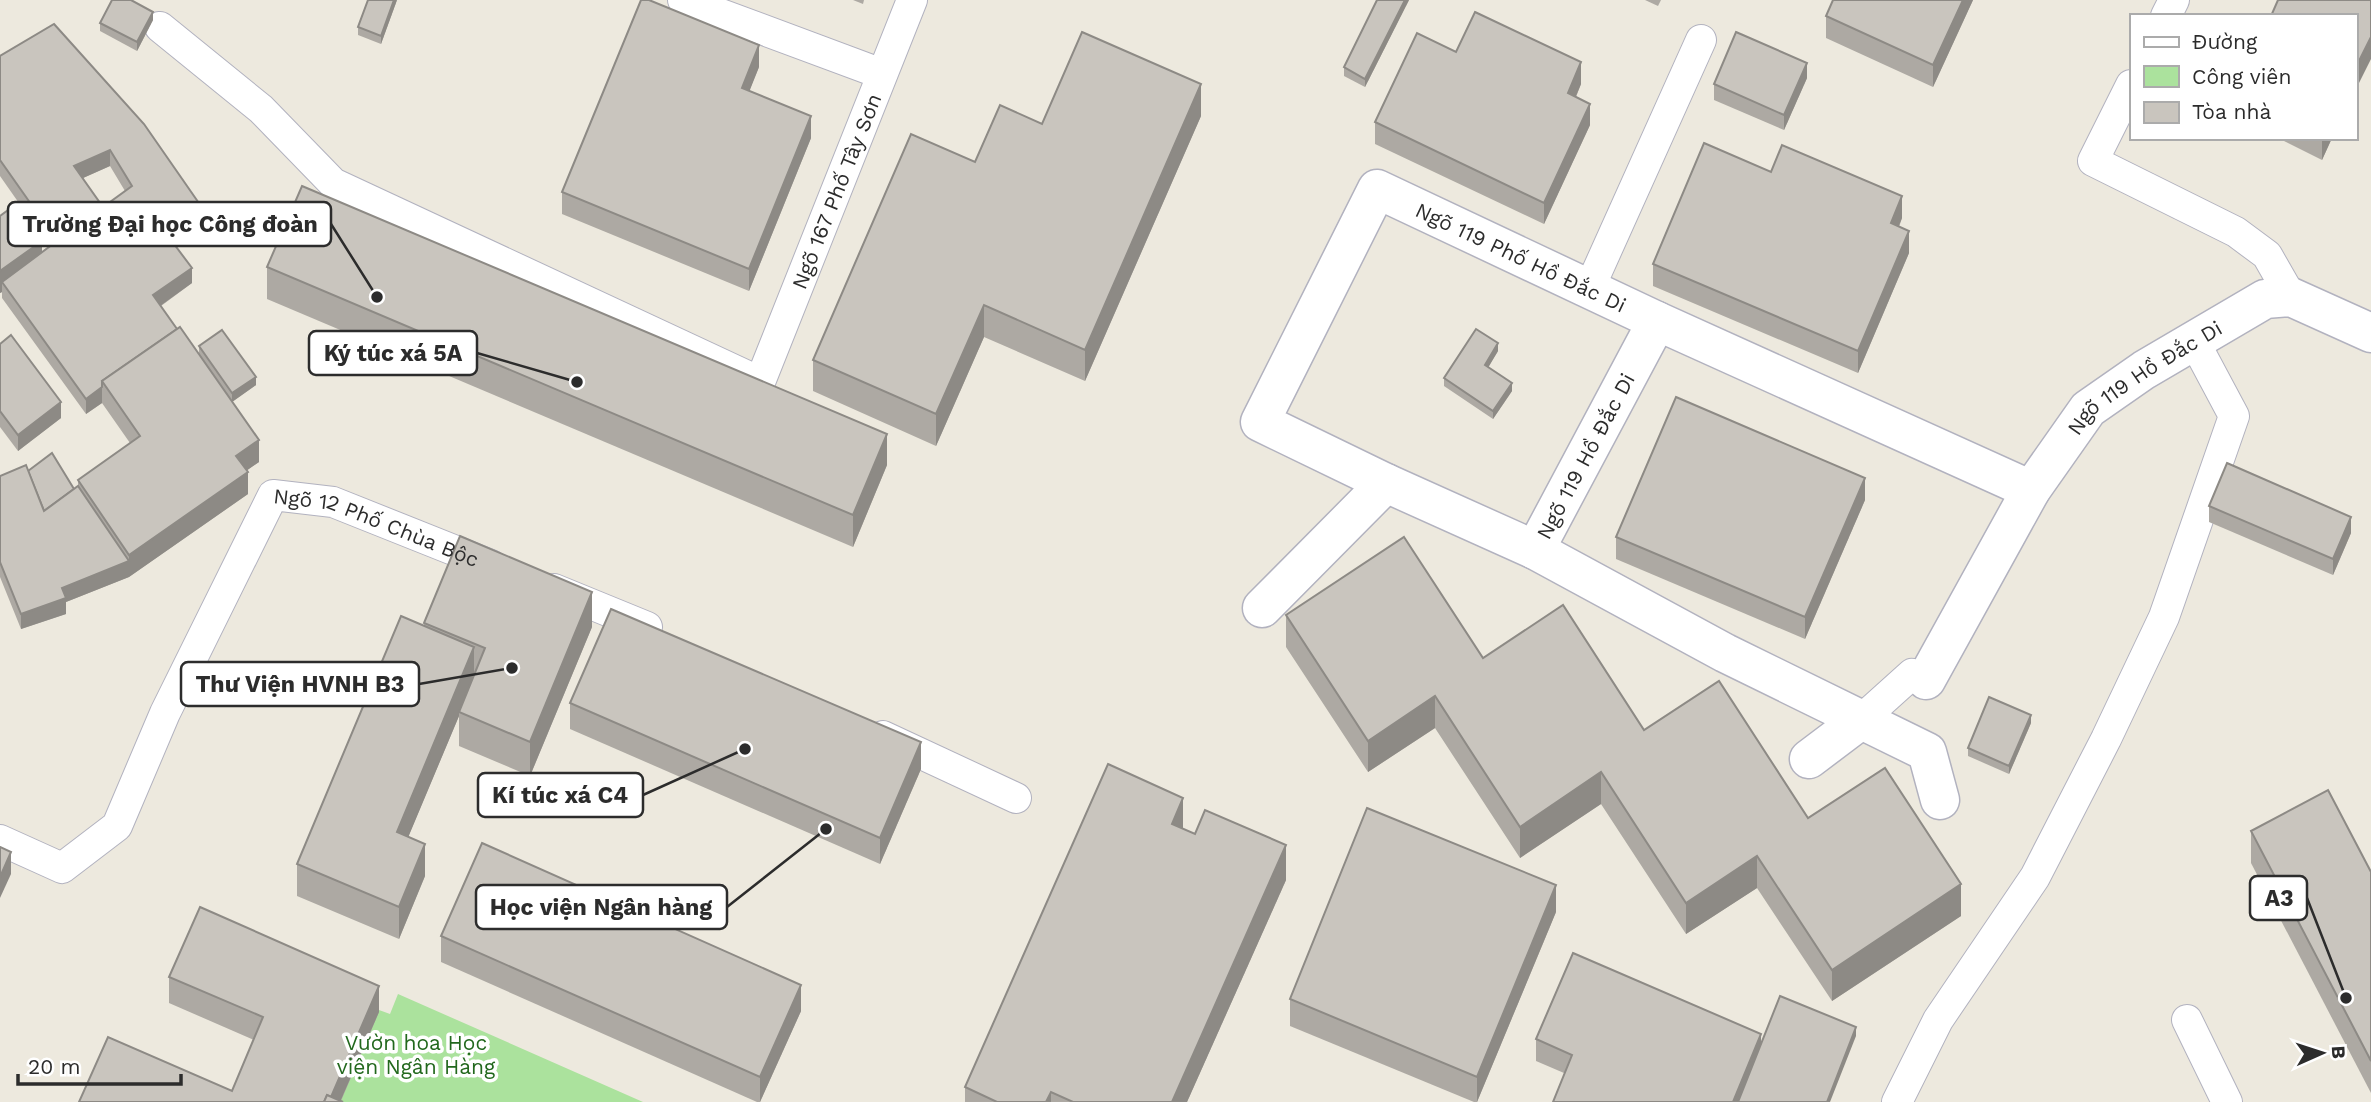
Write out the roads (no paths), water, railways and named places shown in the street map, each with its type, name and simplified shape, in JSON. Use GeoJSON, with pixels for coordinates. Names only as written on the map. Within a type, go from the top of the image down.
{"type":"FeatureCollection","features":[{"type":"Feature","properties":{"kind":"street","name":"Ngõ 119 Phố Hồ Đắc Di"},"geometry":{"type":"LineString","coordinates":[[1386,482],[1260,422],[1377,189],[1590,287],[1657,321],[2031,490]]}},
{"type":"Feature","properties":{"kind":"street"},"geometry":{"type":"LineString","coordinates":[[2291,297],[2371,333]]}},
{"type":"Feature","properties":{"kind":"street","name":"Ngõ 119 Hồ Đắc Di"},"geometry":{"type":"LineString","coordinates":[[1926,680],[2031,490],[2088,409],[2144,370],[2265,299],[2291,297]]}},
{"type":"Feature","properties":{"kind":"street","name":"Ngõ 119 Hồ Đắc Di"},"geometry":{"type":"LineString","coordinates":[[1386,482],[1535,550],[1657,321]]}},
{"type":"Feature","properties":{"kind":"street"},"geometry":{"type":"LineString","coordinates":[[1262,608],[1386,482]]}},
{"type":"Feature","properties":{"kind":"street"},"geometry":{"type":"LineString","coordinates":[[1535,550],[1725,653],[1927,752],[1940,800]]}},
{"type":"Feature","properties":{"kind":"street"},"geometry":{"type":"LineString","coordinates":[[1809,760],[1862,719]]}},
{"type":"Feature","properties":{"kind":"lane"},"geometry":{"type":"LineString","coordinates":[[683,0],[882,74]]}},
{"type":"Feature","properties":{"kind":"lane","name":"Ngõ 167 Phố Tây Sơn"},"geometry":{"type":"LineString","coordinates":[[160,27],[261,109],[333,183],[760,382],[912,0]]}},
{"type":"Feature","properties":{"kind":"lane"},"geometry":{"type":"LineString","coordinates":[[1590,287],[1701,40]]}},
{"type":"Feature","properties":{"kind":"lane"},"geometry":{"type":"LineString","coordinates":[[2130,87],[2093,161],[2236,232],[2267,255],[2291,297]]}},
{"type":"Feature","properties":{"kind":"lane"},"geometry":{"type":"LineString","coordinates":[[1897,1102],[1938,1020],[2035,877],[2164,617],[2234,416],[2194,341]]}},
{"type":"Feature","properties":{"kind":"lane","name":"Ngõ 12 Phố Chùa Bộc"},"geometry":{"type":"LineString","coordinates":[[0,840],[62,868],[117,826],[165,713],[273,495],[333,502],[668,636]]}},
{"type":"Feature","properties":{"kind":"lane"},"geometry":{"type":"LineString","coordinates":[[1862,719],[1912,674],[1926,680]]}},
{"type":"Feature","properties":{"kind":"lane"},"geometry":{"type":"LineString","coordinates":[[855,723],[1016,798]]}},
{"type":"Feature","properties":{"kind":"lane"},"geometry":{"type":"LineString","coordinates":[[2187,1020],[2227,1102]]}},
{"type":"Feature","properties":{"kind":"place","name":"Trường Đại học Công đoàn"},"geometry":{"type":"Point","coordinates":[377,297]}},
{"type":"Feature","properties":{"kind":"place","name":"Ký túc xá 5A"},"geometry":{"type":"Point","coordinates":[577,382]}},
{"type":"Feature","properties":{"kind":"place","name":"Thư Viện HVNH B3"},"geometry":{"type":"Point","coordinates":[512,668]}},
{"type":"Feature","properties":{"kind":"place","name":"Kí túc xá C4"},"geometry":{"type":"Point","coordinates":[745,749]}},
{"type":"Feature","properties":{"kind":"place","name":"Học viện Ngân hàng"},"geometry":{"type":"Point","coordinates":[826,829]}},
{"type":"Feature","properties":{"kind":"place","name":"A3"},"geometry":{"type":"Point","coordinates":[2346,998]}},
{"type":"Feature","properties":{"kind":"park label","name":"Vườn hoa Học viện Ngân Hàng"},"geometry":{"type":"Point","coordinates":[416,1054]}}]}
